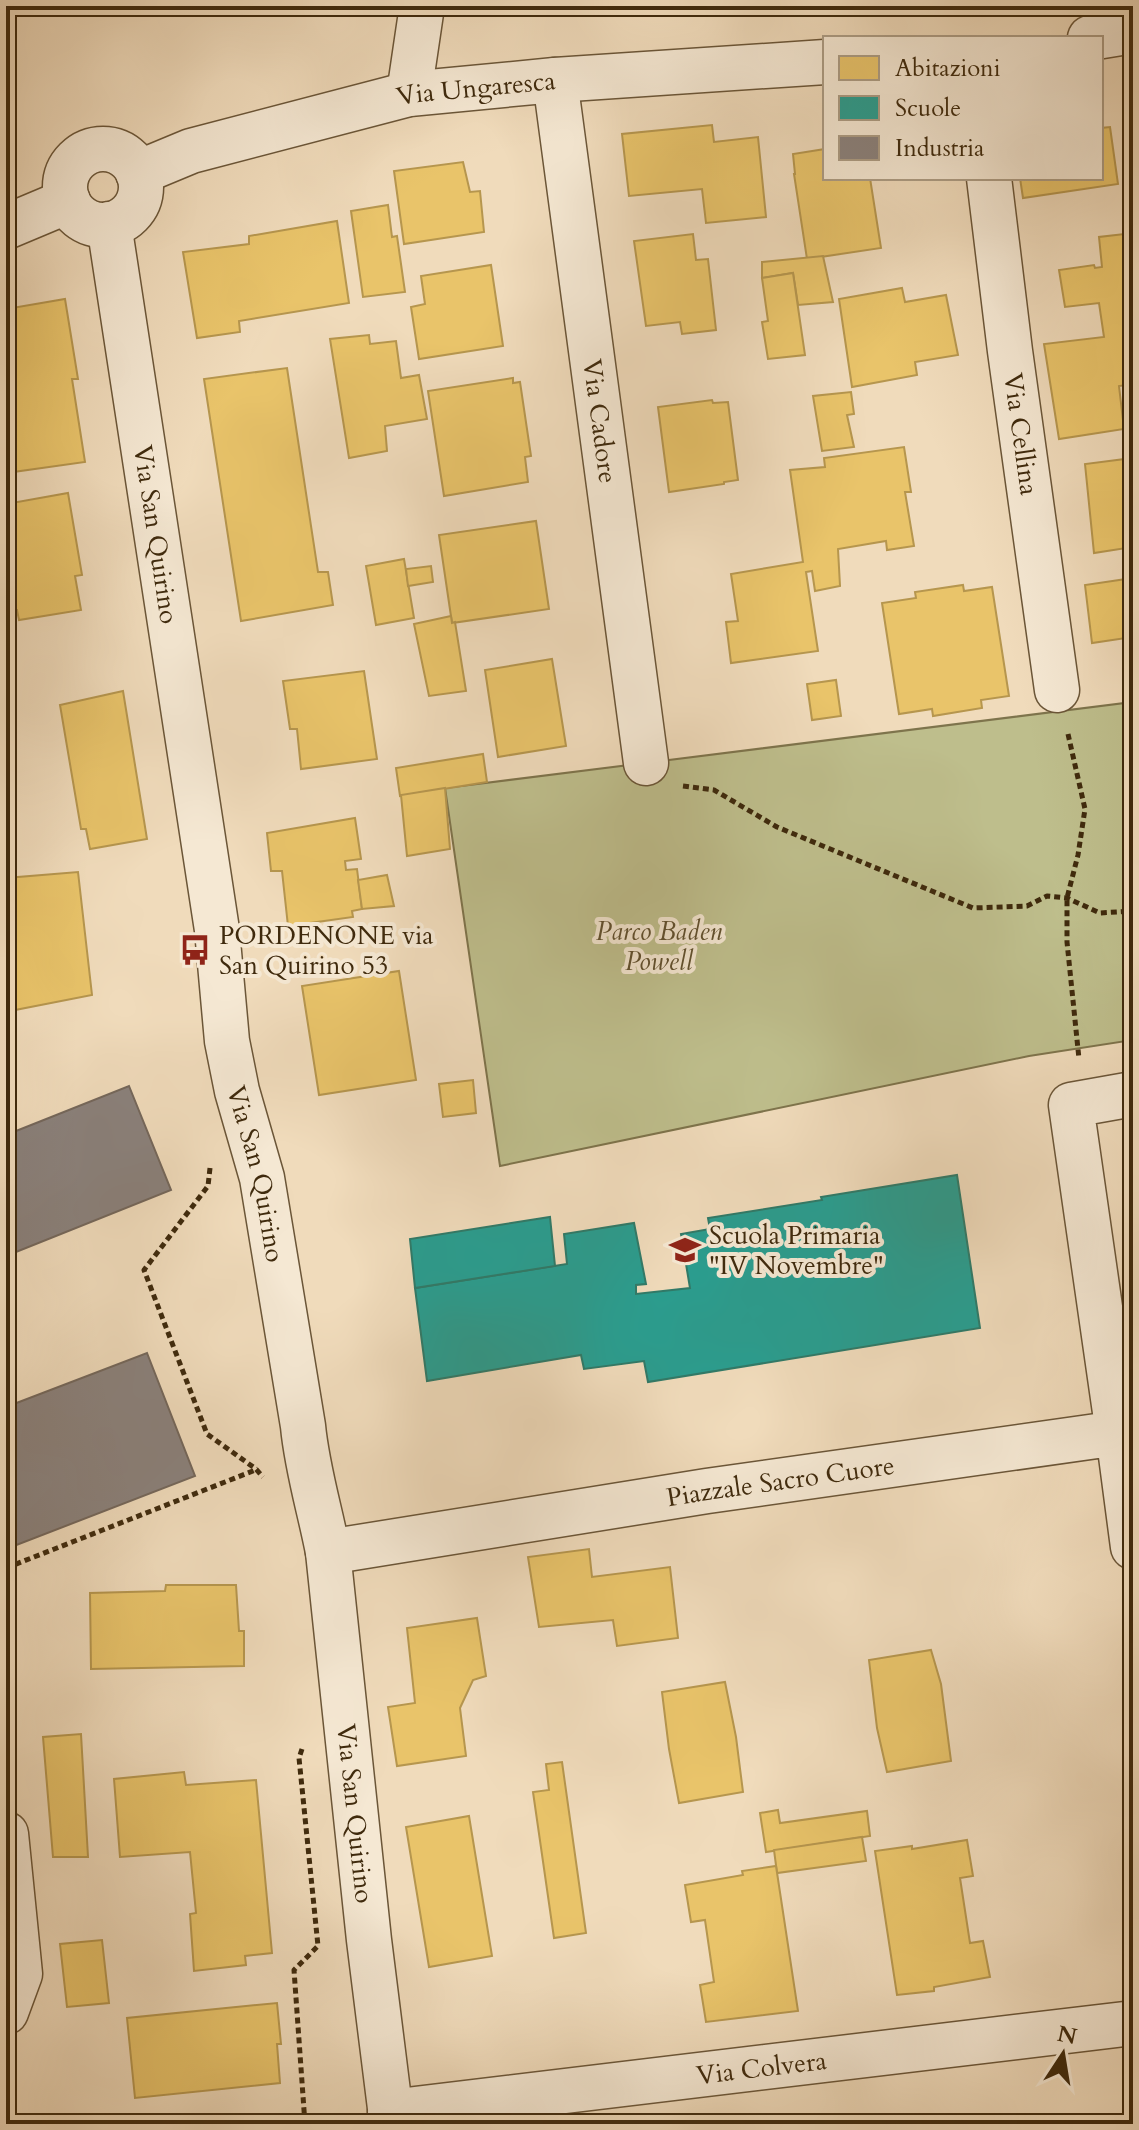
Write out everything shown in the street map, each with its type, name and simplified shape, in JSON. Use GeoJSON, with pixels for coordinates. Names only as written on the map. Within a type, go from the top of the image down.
{"type":"FeatureCollection","features":[{"type":"Feature","properties":{"kind":"street"},"geometry":{"type":"LineString","coordinates":[[409,94],[422,6]]}},
{"type":"Feature","properties":{"kind":"street"},"geometry":{"type":"LineString","coordinates":[[1102,36],[1133,31]]}},
{"type":"Feature","properties":{"kind":"street","name":"Via Ungaresca"},"geometry":{"type":"LineString","coordinates":[[138,173],[191,151],[409,94],[555,80],[823,62]]}},
{"type":"Feature","properties":{"kind":"street","name":"Via Cadore"},"geometry":{"type":"LineString","coordinates":[[555,80],[646,763]]}},
{"type":"Feature","properties":{"kind":"street"},"geometry":{"type":"LineString","coordinates":[[108,149],[131,161],[138,173],[140,195],[137,205],[120,221],[96,224],[84,220],[68,201],[65,189],[67,175],[82,155],[108,149]]}},
{"type":"Feature","properties":{"kind":"street","name":"Via Cellina"},"geometry":{"type":"LineString","coordinates":[[989,180],[1057,690]]}},
{"type":"Feature","properties":{"kind":"street"},"geometry":{"type":"LineString","coordinates":[[6,227],[68,201]]}},
{"type":"Feature","properties":{"kind":"street","name":"Via San Quirino"},"geometry":{"type":"LineString","coordinates":[[109,224],[217,930],[227,1041],[237,1091],[262,1178],[306,1458],[328,1552],[391,2118]]}},
{"type":"Feature","properties":{"kind":"street"},"geometry":{"type":"LineString","coordinates":[[1133,1094],[1071,1105],[1133,1547]]}},
{"type":"Feature","properties":{"kind":"street","name":"Piazzale Sacro Cuore"},"geometry":{"type":"LineString","coordinates":[[328,1552],[707,1491],[1118,1433]]}},
{"type":"Feature","properties":{"kind":"street"},"geometry":{"type":"LineString","coordinates":[[6,1834],[20,1974],[6,2012]]}},
{"type":"Feature","properties":{"kind":"street","name":"Via Colvera"},"geometry":{"type":"LineString","coordinates":[[391,2118],[1133,2023]]}},
{"type":"Feature","properties":{"kind":"path"},"geometry":{"type":"LineString","coordinates":[[1057,690],[1085,809],[1067,898],[1067,942],[1082,1103]]}},
{"type":"Feature","properties":{"kind":"path"},"geometry":{"type":"LineString","coordinates":[[646,763],[664,783],[714,790],[777,827],[973,908],[1027,906],[1047,896],[1067,898],[1100,913],[1133,911]]}},
{"type":"Feature","properties":{"kind":"path"},"geometry":{"type":"LineString","coordinates":[[212,1156],[208,1186],[144,1270],[207,1434],[265,1479]]}},
{"type":"Feature","properties":{"kind":"path"},"geometry":{"type":"LineString","coordinates":[[6,1568],[273,1462],[306,1458]]}},
{"type":"Feature","properties":{"kind":"path"},"geometry":{"type":"LineString","coordinates":[[304,1744],[299,1758],[318,1946],[294,1970],[305,2124]]}},
{"type":"Feature","properties":{"kind":"green space","name":"Parco Baden Powell"},"geometry":{"type":"Polygon","coordinates":[[[1133,702],[1133,1040],[1029,1056],[500,1166],[445,788],[1133,702]]]}},
{"type":"Feature","properties":{"kind":"building: Abitazioni"},"geometry":{"type":"Polygon","coordinates":[[[712,125],[714,142],[758,137],[766,217],[706,223],[702,189],[629,196],[622,134],[712,125]]]}},
{"type":"Feature","properties":{"kind":"building: Abitazioni"},"geometry":{"type":"Polygon","coordinates":[[[1110,127],[1118,184],[1023,198],[1020,180],[1103,180],[1103,128],[1110,127]]]}},
{"type":"Feature","properties":{"kind":"building: Abitazioni"},"geometry":{"type":"Polygon","coordinates":[[[823,149],[823,180],[870,180],[881,248],[807,259],[793,154],[823,149]]]}},
{"type":"Feature","properties":{"kind":"building: Abitazioni"},"geometry":{"type":"Polygon","coordinates":[[[463,162],[470,192],[480,191],[484,232],[404,244],[394,171],[463,162]]]}},
{"type":"Feature","properties":{"kind":"building: Abitazioni"},"geometry":{"type":"Polygon","coordinates":[[[388,205],[392,237],[397,236],[405,292],[363,297],[351,211],[388,205]]]}},
{"type":"Feature","properties":{"kind":"building: Abitazioni"},"geometry":{"type":"Polygon","coordinates":[[[337,221],[349,303],[239,321],[240,332],[197,338],[183,252],[249,244],[249,236],[337,221]]]}},
{"type":"Feature","properties":{"kind":"building: Abitazioni"},"geometry":{"type":"Polygon","coordinates":[[[1133,233],[1133,384],[1119,386],[1124,429],[1059,439],[1044,344],[1104,337],[1099,303],[1065,307],[1059,270],[1094,265],[1095,268],[1102,267],[1099,237],[1133,233]]]}},
{"type":"Feature","properties":{"kind":"building: Abitazioni"},"geometry":{"type":"Polygon","coordinates":[[[693,234],[696,260],[708,259],[716,330],[682,334],[680,322],[646,326],[634,241],[693,234]]]}},
{"type":"Feature","properties":{"kind":"building: Abitazioni"},"geometry":{"type":"Polygon","coordinates":[[[823,256],[833,302],[798,305],[793,273],[762,278],[762,262],[823,256]]]}},
{"type":"Feature","properties":{"kind":"building: Abitazioni"},"geometry":{"type":"Polygon","coordinates":[[[491,265],[503,346],[419,359],[411,307],[425,304],[421,276],[491,265]]]}},
{"type":"Feature","properties":{"kind":"building: Abitazioni"},"geometry":{"type":"Polygon","coordinates":[[[793,273],[805,355],[768,359],[762,322],[768,321],[762,278],[793,273]]]}},
{"type":"Feature","properties":{"kind":"building: Abitazioni"},"geometry":{"type":"Polygon","coordinates":[[[902,288],[905,302],[946,295],[958,355],[915,362],[917,375],[852,387],[839,299],[902,288]]]}},
{"type":"Feature","properties":{"kind":"building: Abitazioni"},"geometry":{"type":"Polygon","coordinates":[[[65,299],[78,379],[72,379],[85,462],[6,473],[6,309],[65,299]]]}},
{"type":"Feature","properties":{"kind":"building: Abitazioni"},"geometry":{"type":"Polygon","coordinates":[[[369,335],[370,344],[396,341],[401,378],[419,375],[427,419],[385,426],[387,451],[349,458],[330,339],[369,335]]]}},
{"type":"Feature","properties":{"kind":"building: Abitazioni"},"geometry":{"type":"Polygon","coordinates":[[[287,368],[318,572],[328,572],[333,605],[241,621],[204,379],[287,368]]]}},
{"type":"Feature","properties":{"kind":"building: Abitazioni"},"geometry":{"type":"Polygon","coordinates":[[[513,378],[513,383],[520,382],[531,456],[525,457],[528,482],[444,496],[428,391],[513,378]]]}},
{"type":"Feature","properties":{"kind":"building: Abitazioni"},"geometry":{"type":"Polygon","coordinates":[[[851,392],[854,414],[847,415],[854,447],[822,451],[813,396],[851,392]]]}},
{"type":"Feature","properties":{"kind":"building: Abitazioni"},"geometry":{"type":"Polygon","coordinates":[[[712,400],[713,403],[728,402],[738,480],[669,492],[658,407],[712,400]]]}},
{"type":"Feature","properties":{"kind":"building: Abitazioni"},"geometry":{"type":"Polygon","coordinates":[[[904,447],[911,492],[905,492],[914,546],[887,550],[886,541],[838,549],[840,586],[815,591],[812,571],[806,572],[818,651],[731,663],[726,622],[738,621],[731,574],[803,562],[790,470],[825,467],[824,458],[904,447]]]}},
{"type":"Feature","properties":{"kind":"building: Abitazioni"},"geometry":{"type":"Polygon","coordinates":[[[1133,458],[1133,547],[1094,553],[1085,464],[1133,458]]]}},
{"type":"Feature","properties":{"kind":"building: Abitazioni"},"geometry":{"type":"Polygon","coordinates":[[[68,493],[82,575],[75,576],[81,610],[19,620],[17,610],[6,611],[6,504],[68,493]]]}},
{"type":"Feature","properties":{"kind":"building: Abitazioni"},"geometry":{"type":"Polygon","coordinates":[[[536,521],[549,609],[452,623],[439,535],[536,521]]]}},
{"type":"Feature","properties":{"kind":"building: Abitazioni"},"geometry":{"type":"Polygon","coordinates":[[[404,559],[414,618],[376,625],[366,566],[404,559]]]}},
{"type":"Feature","properties":{"kind":"building: Abitazioni"},"geometry":{"type":"Polygon","coordinates":[[[431,566],[433,582],[408,586],[406,569],[431,566]]]}},
{"type":"Feature","properties":{"kind":"building: Abitazioni"},"geometry":{"type":"Polygon","coordinates":[[[1133,578],[1133,637],[1092,643],[1085,585],[1133,578]]]}},
{"type":"Feature","properties":{"kind":"building: Abitazioni"},"geometry":{"type":"Polygon","coordinates":[[[963,585],[964,591],[992,587],[1009,696],[981,700],[982,708],[933,716],[932,709],[899,714],[882,603],[916,598],[915,592],[963,585]]]}},
{"type":"Feature","properties":{"kind":"building: Abitazioni"},"geometry":{"type":"Polygon","coordinates":[[[451,616],[452,623],[455,622],[466,691],[429,696],[414,624],[451,616]]]}},
{"type":"Feature","properties":{"kind":"building: Abitazioni"},"geometry":{"type":"Polygon","coordinates":[[[552,659],[566,746],[498,757],[485,670],[552,659]]]}},
{"type":"Feature","properties":{"kind":"building: Abitazioni"},"geometry":{"type":"Polygon","coordinates":[[[364,671],[377,759],[301,769],[297,729],[290,729],[283,681],[364,671]]]}},
{"type":"Feature","properties":{"kind":"building: Abitazioni"},"geometry":{"type":"Polygon","coordinates":[[[836,680],[841,716],[812,720],[807,684],[836,680]]]}},
{"type":"Feature","properties":{"kind":"building: Abitazioni"},"geometry":{"type":"Polygon","coordinates":[[[123,691],[147,839],[90,849],[86,829],[81,829],[60,705],[123,691]]]}},
{"type":"Feature","properties":{"kind":"building: Abitazioni"},"geometry":{"type":"Polygon","coordinates":[[[483,754],[487,782],[400,796],[396,768],[483,754]]]}},
{"type":"Feature","properties":{"kind":"building: Abitazioni"},"geometry":{"type":"Polygon","coordinates":[[[445,788],[450,849],[407,856],[401,795],[445,788]]]}},
{"type":"Feature","properties":{"kind":"building: Abitazioni"},"geometry":{"type":"Polygon","coordinates":[[[355,818],[361,859],[345,861],[346,870],[357,869],[362,909],[352,911],[353,917],[288,926],[282,871],[271,871],[267,833],[355,818]]]}},
{"type":"Feature","properties":{"kind":"building: Abitazioni"},"geometry":{"type":"Polygon","coordinates":[[[78,872],[92,995],[10,1011],[6,975],[6,878],[78,872]]]}},
{"type":"Feature","properties":{"kind":"building: Abitazioni"},"geometry":{"type":"Polygon","coordinates":[[[387,875],[394,906],[362,909],[358,880],[387,875]]]}},
{"type":"Feature","properties":{"kind":"building: Abitazioni"},"geometry":{"type":"Polygon","coordinates":[[[399,971],[416,1080],[319,1095],[302,986],[399,971]]]}},
{"type":"Feature","properties":{"kind":"building: Abitazioni"},"geometry":{"type":"Polygon","coordinates":[[[473,1080],[476,1113],[443,1117],[439,1084],[473,1080]]]}},
{"type":"Feature","properties":{"kind":"building: Abitazioni"},"geometry":{"type":"Polygon","coordinates":[[[589,1549],[592,1577],[670,1567],[678,1638],[617,1646],[613,1620],[539,1627],[528,1557],[589,1549]]]}},
{"type":"Feature","properties":{"kind":"building: Abitazioni"},"geometry":{"type":"Polygon","coordinates":[[[166,1585],[236,1585],[239,1631],[244,1631],[244,1666],[91,1669],[90,1593],[165,1591],[166,1585]]]}},
{"type":"Feature","properties":{"kind":"building: Abitazioni"},"geometry":{"type":"Polygon","coordinates":[[[477,1618],[486,1676],[473,1680],[460,1708],[466,1756],[397,1766],[388,1707],[415,1703],[407,1628],[477,1618]]]}},
{"type":"Feature","properties":{"kind":"building: Abitazioni"},"geometry":{"type":"Polygon","coordinates":[[[931,1650],[941,1684],[951,1761],[887,1772],[877,1728],[869,1660],[931,1650]]]}},
{"type":"Feature","properties":{"kind":"building: Abitazioni"},"geometry":{"type":"Polygon","coordinates":[[[725,1682],[743,1792],[679,1803],[662,1692],[725,1682]]]}},
{"type":"Feature","properties":{"kind":"building: Abitazioni"},"geometry":{"type":"Polygon","coordinates":[[[81,1734],[88,1857],[53,1857],[43,1737],[81,1734]]]}},
{"type":"Feature","properties":{"kind":"building: Abitazioni"},"geometry":{"type":"Polygon","coordinates":[[[562,1762],[586,1933],[554,1938],[533,1792],[549,1790],[546,1764],[562,1762]]]}},
{"type":"Feature","properties":{"kind":"building: Abitazioni"},"geometry":{"type":"Polygon","coordinates":[[[184,1772],[186,1785],[256,1780],[272,1953],[245,1956],[246,1965],[194,1971],[190,1914],[196,1913],[190,1852],[120,1857],[114,1779],[184,1772]]]}},
{"type":"Feature","properties":{"kind":"building: Abitazioni"},"geometry":{"type":"Polygon","coordinates":[[[778,1810],[780,1823],[867,1811],[870,1836],[766,1852],[760,1813],[778,1810]]]}},
{"type":"Feature","properties":{"kind":"building: Abitazioni"},"geometry":{"type":"Polygon","coordinates":[[[469,1816],[492,1956],[429,1967],[406,1827],[469,1816]]]}},
{"type":"Feature","properties":{"kind":"building: Abitazioni"},"geometry":{"type":"Polygon","coordinates":[[[862,1837],[866,1861],[777,1873],[774,1850],[862,1837]]]}},
{"type":"Feature","properties":{"kind":"building: Abitazioni"},"geometry":{"type":"Polygon","coordinates":[[[967,1840],[973,1876],[960,1878],[970,1943],[983,1941],[990,1977],[934,1987],[934,1991],[897,1995],[875,1851],[912,1846],[912,1849],[967,1840]]]}},
{"type":"Feature","properties":{"kind":"building: Abitazioni"},"geometry":{"type":"Polygon","coordinates":[[[776,1866],[798,2011],[706,2022],[700,1985],[714,1982],[705,1920],[691,1922],[685,1885],[776,1866]]]}},
{"type":"Feature","properties":{"kind":"building: Abitazioni"},"geometry":{"type":"Polygon","coordinates":[[[102,1940],[109,2003],[67,2007],[60,1944],[102,1940]]]}},
{"type":"Feature","properties":{"kind":"building: Abitazioni"},"geometry":{"type":"Polygon","coordinates":[[[277,2003],[281,2044],[277,2044],[280,2083],[135,2098],[127,2018],[277,2003]]]}},
{"type":"Feature","properties":{"kind":"building: Scuole"},"geometry":{"type":"Polygon","coordinates":[[[957,1175],[980,1328],[648,1382],[644,1361],[584,1369],[581,1355],[427,1381],[415,1288],[567,1264],[564,1234],[634,1223],[646,1284],[636,1285],[636,1294],[690,1288],[681,1234],[710,1229],[708,1218],[957,1175]]]}},
{"type":"Feature","properties":{"kind":"building: Scuole"},"geometry":{"type":"Polygon","coordinates":[[[550,1217],[555,1266],[415,1288],[410,1239],[550,1217]]]}},
{"type":"Feature","properties":{"kind":"building: Industria"},"geometry":{"type":"Polygon","coordinates":[[[129,1086],[171,1190],[6,1256],[6,1135],[129,1086]]]}},
{"type":"Feature","properties":{"kind":"building: Industria"},"geometry":{"type":"Polygon","coordinates":[[[147,1353],[195,1476],[6,1549],[6,1407],[147,1353]]]}},
{"type":"Feature","properties":{"kind":"place","name":"PORDENONE via San Quirino 53"},"geometry":{"type":"Point","coordinates":[195,950]}},
{"type":"Feature","properties":{"kind":"place","name":"Scuola Primaria \"IV Novembre\""},"geometry":{"type":"Point","coordinates":[685,1250]}}]}
